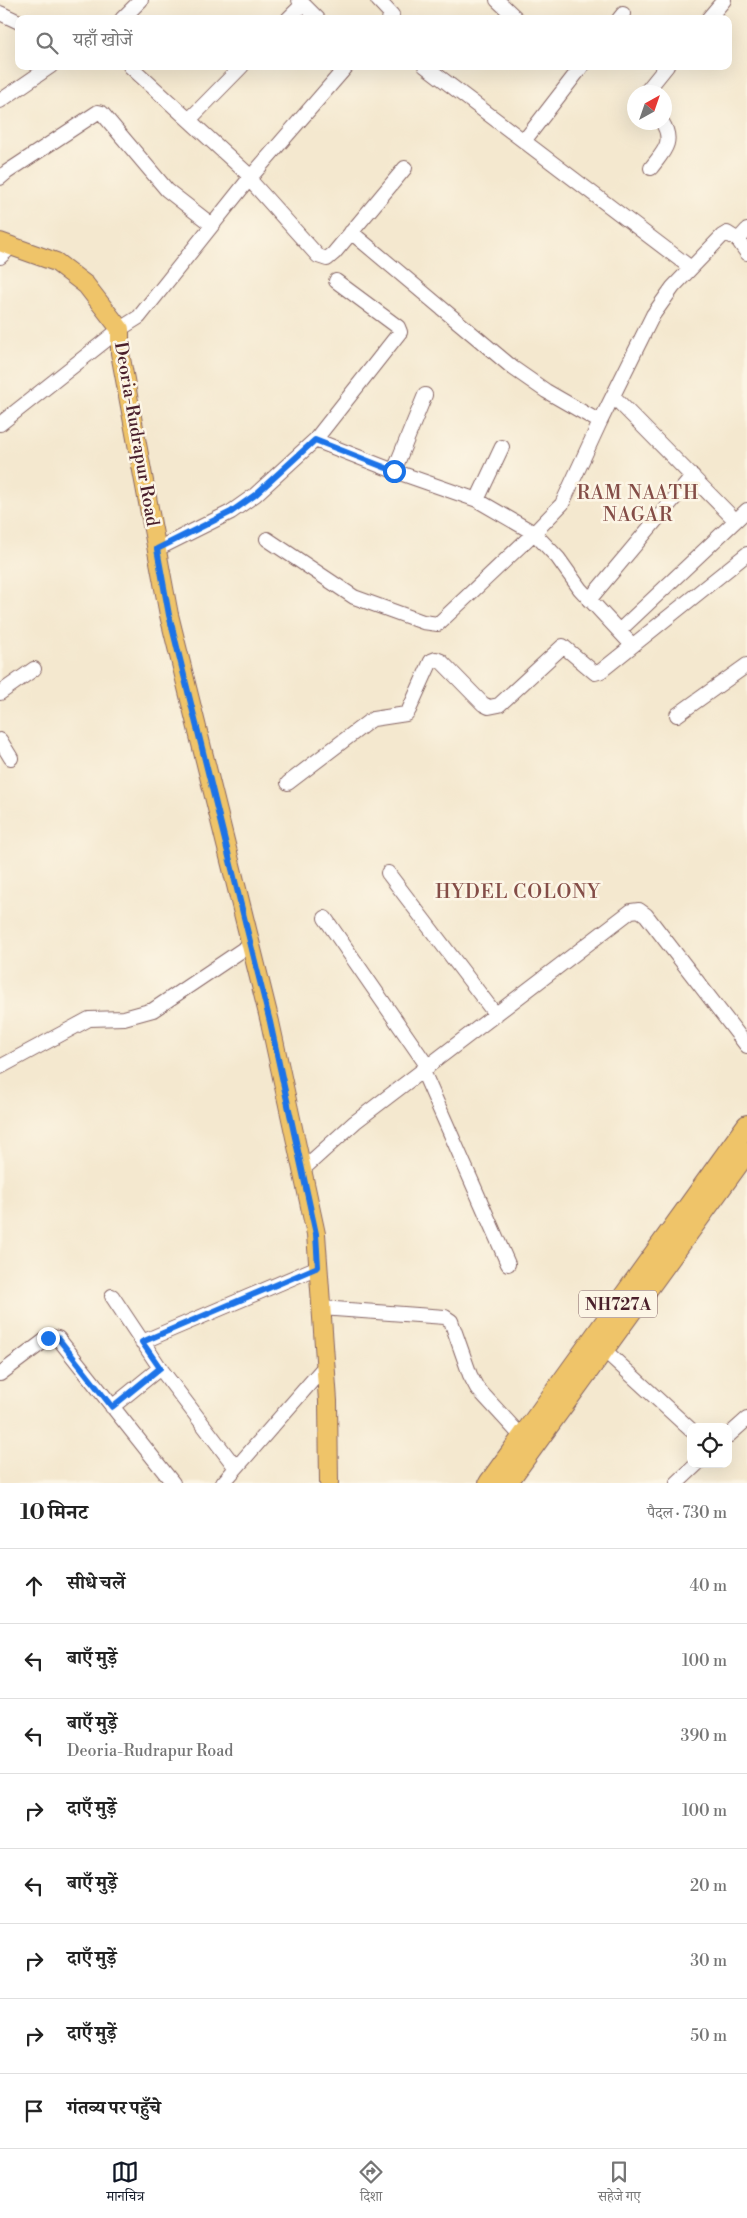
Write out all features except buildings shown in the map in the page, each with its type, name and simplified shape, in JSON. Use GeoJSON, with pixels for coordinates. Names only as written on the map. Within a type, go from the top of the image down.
{"type":"FeatureCollection","features":[{"type":"Feature","properties":{"kind":"highway","name":"NH727A"},"geometry":{"type":"LineString","coordinates":[[489,1483],[747,1125]]}},
{"type":"Feature","properties":{"kind":"highway","name":"NH727A"},"geometry":{"type":"LineString","coordinates":[[508,1483],[747,1152]]}},
{"type":"Feature","properties":{"kind":"main road","name":"Deoria-Rudrapur Road"},"geometry":{"type":"LineString","coordinates":[[4,248],[56,262],[86,285],[120,329],[120,353],[169,615],[270,1022],[316,1234],[328,1401],[328,1483]]}},
{"type":"Feature","properties":{"kind":"street"},"geometry":{"type":"LineString","coordinates":[[126,15],[142,0]]}},
{"type":"Feature","properties":{"kind":"street"},"geometry":{"type":"LineString","coordinates":[[378,0],[390,15]]}},
{"type":"Feature","properties":{"kind":"street"},"geometry":{"type":"LineString","coordinates":[[497,0],[513,15]]}},
{"type":"Feature","properties":{"kind":"street"},"geometry":{"type":"LineString","coordinates":[[711,15],[724,0]]}},
{"type":"Feature","properties":{"kind":"street"},"geometry":{"type":"LineString","coordinates":[[291,15],[301,2],[314,15]]}},
{"type":"Feature","properties":{"kind":"street"},"geometry":{"type":"LineString","coordinates":[[0,13],[15,20]]}},
{"type":"Feature","properties":{"kind":"street"},"geometry":{"type":"LineString","coordinates":[[0,101],[45,70]]}},
{"type":"Feature","properties":{"kind":"street"},"geometry":{"type":"LineString","coordinates":[[134,70],[250,178],[318,256],[323,259],[327,259],[334,253],[405,168]]}},
{"type":"Feature","properties":{"kind":"street"},"geometry":{"type":"LineString","coordinates":[[190,120],[238,70]]}},
{"type":"Feature","properties":{"kind":"street"},"geometry":{"type":"LineString","coordinates":[[0,424],[120,329],[139,317],[250,178],[344,70]]}},
{"type":"Feature","properties":{"kind":"street"},"geometry":{"type":"LineString","coordinates":[[430,70],[691,268]]}},
{"type":"Feature","properties":{"kind":"street"},"geometry":{"type":"LineString","coordinates":[[524,141],[574,70]]}},
{"type":"Feature","properties":{"kind":"street"},"geometry":{"type":"LineString","coordinates":[[652,85],[664,70]]}},
{"type":"Feature","properties":{"kind":"street"},"geometry":{"type":"LineString","coordinates":[[0,178],[98,112],[102,113],[168,190],[212,225]]}},
{"type":"Feature","properties":{"kind":"street"},"geometry":{"type":"LineString","coordinates":[[651,168],[668,147],[667,130]]}},
{"type":"Feature","properties":{"kind":"street"},"geometry":{"type":"LineString","coordinates":[[351,232],[513,368],[546,391],[600,422]]}},
{"type":"Feature","properties":{"kind":"street"},"geometry":{"type":"LineString","coordinates":[[267,539],[354,597],[423,622],[438,624],[534,534],[562,504],[600,422],[661,302],[691,268],[727,233],[742,235],[747,253]]}},
{"type":"Feature","properties":{"kind":"street"},"geometry":{"type":"LineString","coordinates":[[157,549],[239,506],[255,495],[315,440],[400,332],[398,327],[336,281]]}},
{"type":"Feature","properties":{"kind":"street"},"geometry":{"type":"LineString","coordinates":[[394,471],[425,395]]}},
{"type":"Feature","properties":{"kind":"street"},"geometry":{"type":"LineString","coordinates":[[613,396],[735,520]]}},
{"type":"Feature","properties":{"kind":"street"},"geometry":{"type":"LineString","coordinates":[[315,440],[394,471],[477,500],[534,534],[558,558],[589,600],[632,645]]}},
{"type":"Feature","properties":{"kind":"street"},"geometry":{"type":"LineString","coordinates":[[477,500],[502,447]]}},
{"type":"Feature","properties":{"kind":"street"},"geometry":{"type":"LineString","coordinates":[[589,600],[693,476]]}},
{"type":"Feature","properties":{"kind":"street"},"geometry":{"type":"LineString","coordinates":[[618,631],[747,510]]}},
{"type":"Feature","properties":{"kind":"street"},"geometry":{"type":"LineString","coordinates":[[288,782],[374,718],[406,714],[431,661],[436,659],[441,661],[483,704],[489,707],[499,705],[563,646],[596,673],[747,554]]}},
{"type":"Feature","properties":{"kind":"street"},"geometry":{"type":"LineString","coordinates":[[677,715],[747,664]]}},
{"type":"Feature","properties":{"kind":"street"},"geometry":{"type":"LineString","coordinates":[[0,694],[34,669]]}},
{"type":"Feature","properties":{"kind":"street"},"geometry":{"type":"LineString","coordinates":[[0,740],[12,758]]}},
{"type":"Feature","properties":{"kind":"street"},"geometry":{"type":"LineString","coordinates":[[388,873],[496,1015]]}},
{"type":"Feature","properties":{"kind":"street"},"geometry":{"type":"LineString","coordinates":[[302,1170],[355,1122],[632,911],[639,910],[646,915],[747,1046]]}},
{"type":"Feature","properties":{"kind":"street"},"geometry":{"type":"LineString","coordinates":[[325,918],[425,1069],[508,1264]]}},
{"type":"Feature","properties":{"kind":"street"},"geometry":{"type":"LineString","coordinates":[[0,1067],[84,1021],[124,1018],[153,1010],[251,944]]}},
{"type":"Feature","properties":{"kind":"street"},"geometry":{"type":"LineString","coordinates":[[142,1342],[318,1267]]}},
{"type":"Feature","properties":{"kind":"street"},"geometry":{"type":"LineString","coordinates":[[112,1296],[160,1368],[236,1468]]}},
{"type":"Feature","properties":{"kind":"street"},"geometry":{"type":"LineString","coordinates":[[321,1308],[445,1317],[451,1321],[470,1375],[477,1388],[522,1437]]}},
{"type":"Feature","properties":{"kind":"street"},"geometry":{"type":"LineString","coordinates":[[1,1372],[53,1336],[58,1338],[173,1483]]}},
{"type":"Feature","properties":{"kind":"street"},"geometry":{"type":"LineString","coordinates":[[604,1349],[687,1426]]}},
{"type":"Feature","properties":{"kind":"street"},"geometry":{"type":"LineString","coordinates":[[223,1483],[325,1366]]}},
{"type":"Feature","properties":{"kind":"street"},"geometry":{"type":"LineString","coordinates":[[112,1407],[160,1368]]}},
{"type":"Feature","properties":{"kind":"street"},"geometry":{"type":"LineString","coordinates":[[732,1432],[747,1419]]}},
{"type":"Feature","properties":{"kind":"street"},"geometry":{"type":"LineString","coordinates":[[677,1483],[693,1468]]}},
{"type":"Feature","properties":{"kind":"district","name":"RAM NAATH NAGAR"},"geometry":{"type":"Point","coordinates":[638,503]}},
{"type":"Feature","properties":{"kind":"district","name":"HYDEL COLONY"},"geometry":{"type":"Point","coordinates":[518,891]}},
{"type":"Feature","properties":{"kind":"route"},"geometry":{"type":"LineString","coordinates":[[48,1338],[53,1336],[58,1338],[112,1407],[160,1368],[142,1342],[318,1267],[316,1234],[270,1022],[169,615],[157,549],[231,512],[255,495],[315,440],[394,471]]}}]}
